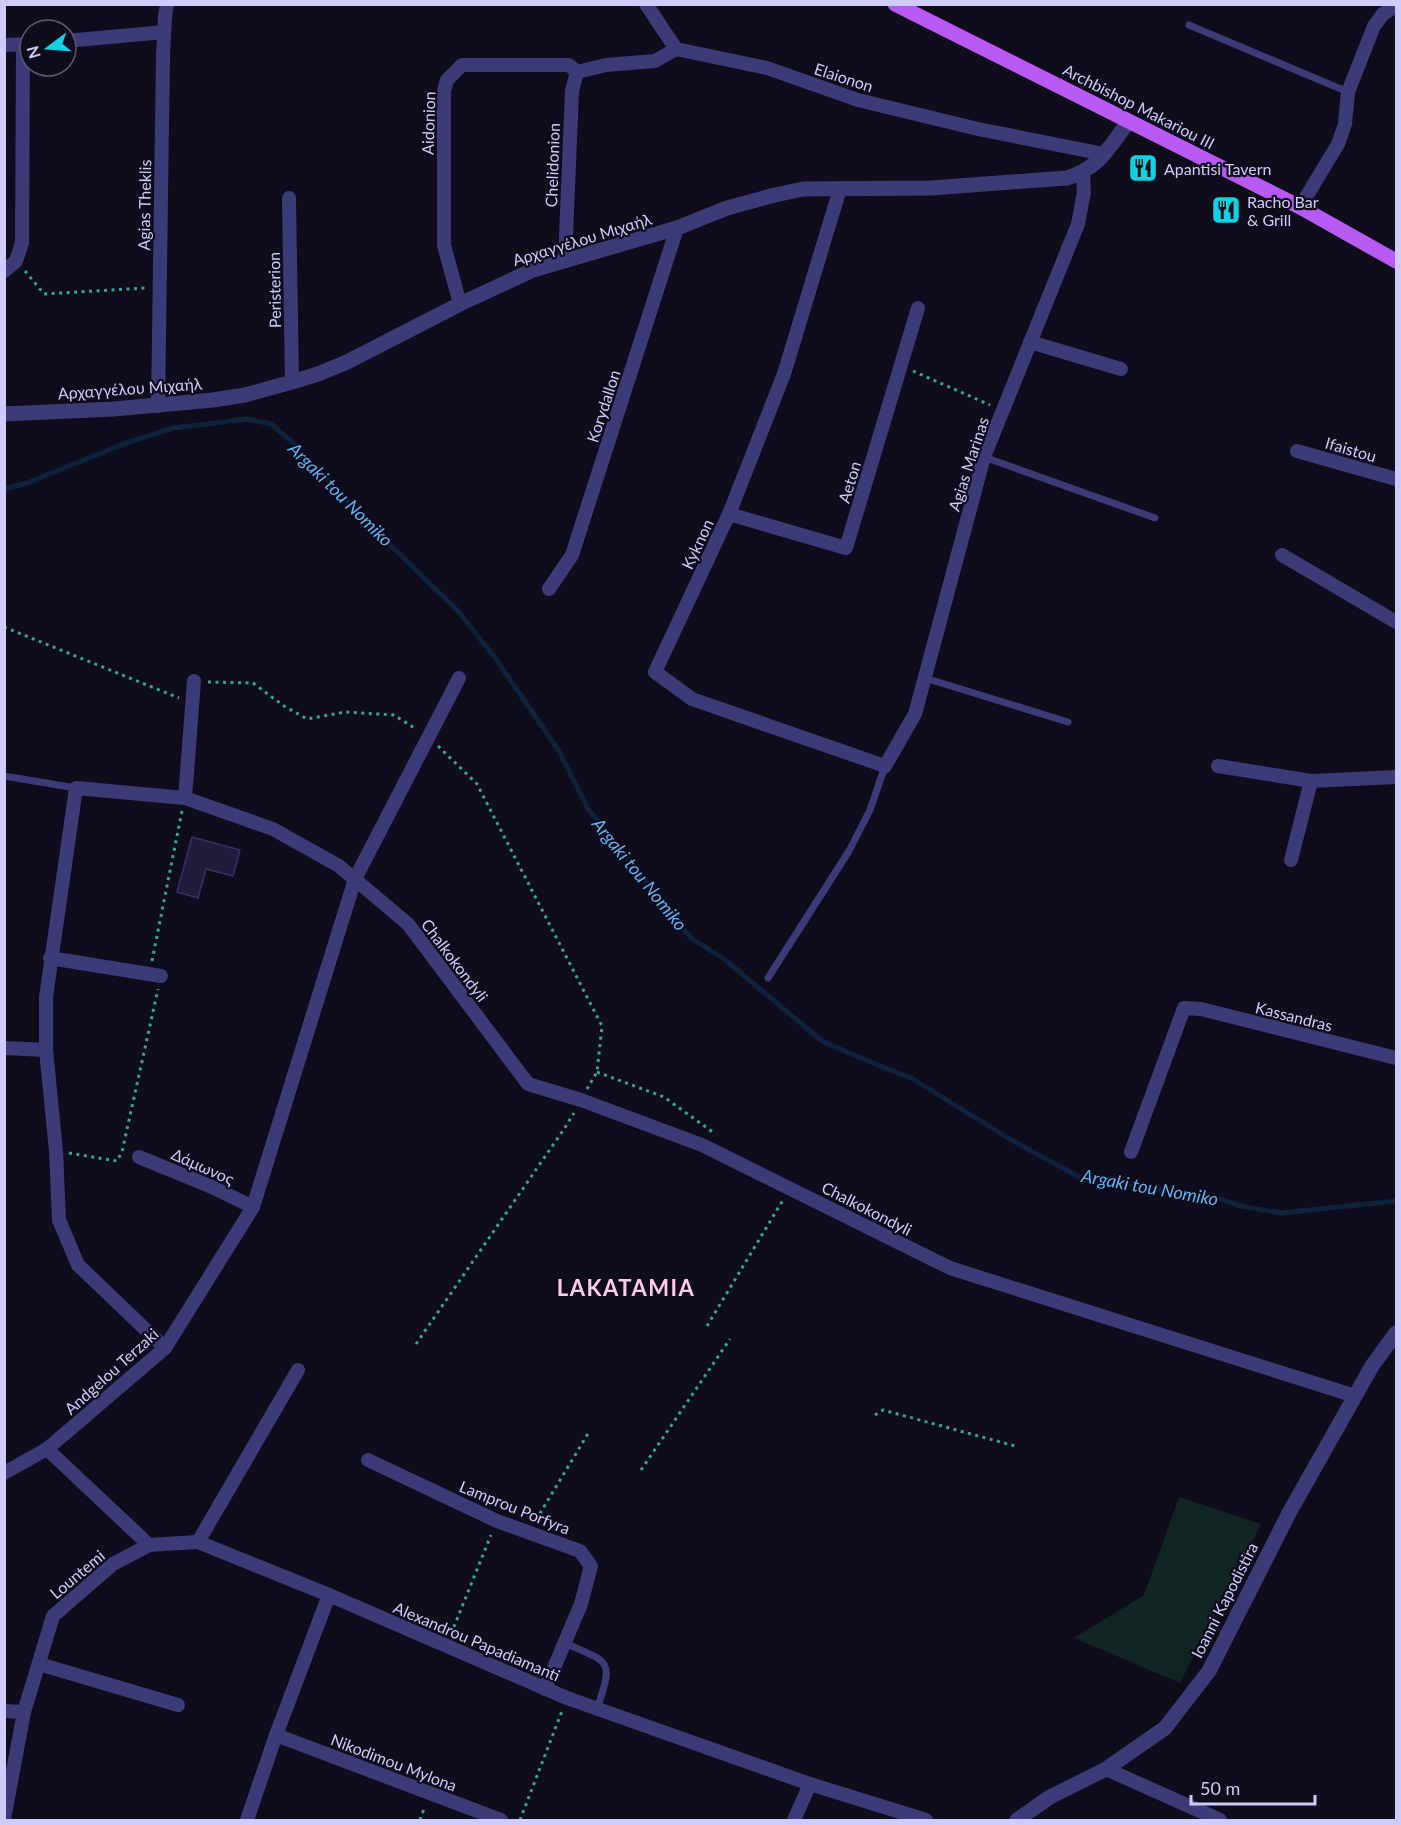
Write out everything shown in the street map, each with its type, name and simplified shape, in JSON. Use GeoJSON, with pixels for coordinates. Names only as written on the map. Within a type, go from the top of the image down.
{"type":"FeatureCollection","features":[{"type":"Feature","properties":{"kind":"main road","name":"Archbishop Makariou III"},"geometry":{"type":"LineString","coordinates":[[896,5],[1300,207],[1396,261]]}},
{"type":"Feature","properties":{"kind":"street","name":"Agias Theklis"},"geometry":{"type":"LineString","coordinates":[[158,406],[164,32],[167,4]]}},
{"type":"Feature","properties":{"kind":"street"},"geometry":{"type":"LineString","coordinates":[[577,72],[606,65],[655,61],[676,49],[646,4]]}},
{"type":"Feature","properties":{"kind":"street"},"geometry":{"type":"LineString","coordinates":[[1300,207],[1338,144],[1345,124],[1348,92],[1374,26],[1383,14],[1396,6]]}},
{"type":"Feature","properties":{"kind":"street"},"geometry":{"type":"LineString","coordinates":[[78,40],[164,32]]}},
{"type":"Feature","properties":{"kind":"street","name":"Elaionon"},"geometry":{"type":"LineString","coordinates":[[676,49],[767,68],[880,106],[978,129],[1104,154]]}},
{"type":"Feature","properties":{"kind":"street","name":"Aidonion"},"geometry":{"type":"LineString","coordinates":[[460,304],[444,245],[444,91],[447,80],[462,65],[569,65],[577,72]]}},
{"type":"Feature","properties":{"kind":"street","name":"Chelidonion"},"geometry":{"type":"LineString","coordinates":[[566,260],[572,92],[577,72]]}},
{"type":"Feature","properties":{"kind":"street"},"geometry":{"type":"LineString","coordinates":[[4,271],[16,261],[22,243],[26,78]]}},
{"type":"Feature","properties":{"kind":"street"},"geometry":{"type":"LineString","coordinates":[[1083,173],[1094,166],[1128,121]]}},
{"type":"Feature","properties":{"kind":"street","name":"Αρχαγγέλου Μιχαήλ"},"geometry":{"type":"LineString","coordinates":[[4,414],[158,406],[213,400],[245,395],[292,382],[348,362],[460,304],[533,270],[677,228],[727,207],[775,195],[803,189],[931,188],[1067,178],[1083,173]]}},
{"type":"Feature","properties":{"kind":"street","name":"Agias Marinas"},"geometry":{"type":"LineString","coordinates":[[885,766],[915,714],[984,457],[1078,224],[1084,192],[1083,173]]}},
{"type":"Feature","properties":{"kind":"street","name":"Kyknon"},"geometry":{"type":"LineString","coordinates":[[840,189],[784,374],[729,514],[655,672],[692,699],[885,766]]}},
{"type":"Feature","properties":{"kind":"street","name":"Peristerion"},"geometry":{"type":"LineString","coordinates":[[289,198],[292,382]]}},
{"type":"Feature","properties":{"kind":"street","name":"Korydallon"},"geometry":{"type":"LineString","coordinates":[[549,589],[572,555],[677,228]]}},
{"type":"Feature","properties":{"kind":"street","name":"Aeton"},"geometry":{"type":"LineString","coordinates":[[729,514],[846,548],[918,308]]}},
{"type":"Feature","properties":{"kind":"street"},"geometry":{"type":"LineString","coordinates":[[1030,342],[1121,369]]}},
{"type":"Feature","properties":{"kind":"street","name":"Ifaistou"},"geometry":{"type":"LineString","coordinates":[[1297,451],[1396,479]]}},
{"type":"Feature","properties":{"kind":"street"},"geometry":{"type":"LineString","coordinates":[[1282,555],[1396,622]]}},
{"type":"Feature","properties":{"kind":"street","name":"Andgelou Terzaki"},"geometry":{"type":"LineString","coordinates":[[4,1473],[47,1449],[165,1348],[253,1208],[356,879],[459,678]]}},
{"type":"Feature","properties":{"kind":"street"},"geometry":{"type":"LineString","coordinates":[[185,798],[194,681]]}},
{"type":"Feature","properties":{"kind":"street"},"geometry":{"type":"LineString","coordinates":[[1218,766],[1311,781],[1396,777]]}},
{"type":"Feature","properties":{"kind":"street"},"geometry":{"type":"LineString","coordinates":[[1291,860],[1311,781]]}},
{"type":"Feature","properties":{"kind":"street"},"geometry":{"type":"LineString","coordinates":[[76,788],[46,997],[46,1050],[56,1151],[59,1220],[78,1264],[165,1348]]}},
{"type":"Feature","properties":{"kind":"street","name":"Chalkokondyli"},"geometry":{"type":"LineString","coordinates":[[76,788],[185,798],[273,829],[339,866],[408,924],[528,1084],[581,1100],[702,1145],[950,1268],[1355,1395]]}},
{"type":"Feature","properties":{"kind":"street"},"geometry":{"type":"LineString","coordinates":[[50,958],[155,976]]}},
{"type":"Feature","properties":{"kind":"street","name":"Kassandras"},"geometry":{"type":"LineString","coordinates":[[1131,1152],[1184,1008],[1201,1009],[1396,1058]]}},
{"type":"Feature","properties":{"kind":"street"},"geometry":{"type":"LineString","coordinates":[[4,1048],[46,1050]]}},
{"type":"Feature","properties":{"kind":"street","name":"Δάμωνος"},"geometry":{"type":"LineString","coordinates":[[139,1157],[212,1187],[253,1208]]}},
{"type":"Feature","properties":{"kind":"street","name":"Ioanni Kapodistira"},"geometry":{"type":"LineString","coordinates":[[1017,1821],[1050,1797],[1106,1769],[1165,1728],[1209,1671],[1289,1513],[1372,1366],[1396,1333]]}},
{"type":"Feature","properties":{"kind":"street"},"geometry":{"type":"LineString","coordinates":[[198,1542],[298,1370]]}},
{"type":"Feature","properties":{"kind":"street"},"geometry":{"type":"LineString","coordinates":[[47,1449],[149,1545]]}},
{"type":"Feature","properties":{"kind":"street","name":"Lamprou Porfyra"},"geometry":{"type":"LineString","coordinates":[[368,1460],[497,1521],[580,1551],[591,1566],[582,1604],[545,1689]]}},
{"type":"Feature","properties":{"kind":"street","name":"Alexandrou Papadiamanti"},"geometry":{"type":"LineString","coordinates":[[149,1545],[198,1542],[329,1595],[567,1698],[810,1784],[926,1821]]}},
{"type":"Feature","properties":{"kind":"street","name":"Lountemi"},"geometry":{"type":"LineString","coordinates":[[4,1819],[24,1712],[53,1616],[113,1564],[149,1545]]}},
{"type":"Feature","properties":{"kind":"street"},"geometry":{"type":"LineString","coordinates":[[247,1821],[276,1735],[329,1595]]}},
{"type":"Feature","properties":{"kind":"street"},"geometry":{"type":"LineString","coordinates":[[39,1664],[178,1706]]}},
{"type":"Feature","properties":{"kind":"street"},"geometry":{"type":"LineString","coordinates":[[4,1711],[24,1712]]}},
{"type":"Feature","properties":{"kind":"street","name":"Nikodimou Mylona"},"geometry":{"type":"LineString","coordinates":[[276,1735],[501,1821]]}},
{"type":"Feature","properties":{"kind":"street"},"geometry":{"type":"LineString","coordinates":[[1106,1769],[1221,1821]]}},
{"type":"Feature","properties":{"kind":"street"},"geometry":{"type":"LineString","coordinates":[[794,1821],[810,1784]]}},
{"type":"Feature","properties":{"kind":"lane"},"geometry":{"type":"LineString","coordinates":[[1189,24],[1348,92]]}},
{"type":"Feature","properties":{"kind":"lane"},"geometry":{"type":"LineString","coordinates":[[984,457],[1155,518]]}},
{"type":"Feature","properties":{"kind":"lane"},"geometry":{"type":"LineString","coordinates":[[925,678],[1068,722]]}},
{"type":"Feature","properties":{"kind":"lane"},"geometry":{"type":"LineString","coordinates":[[768,978],[849,851],[870,810],[885,766]]}},
{"type":"Feature","properties":{"kind":"lane"},"geometry":{"type":"LineString","coordinates":[[4,776],[76,788]]}},
{"type":"Feature","properties":{"kind":"lane"},"geometry":{"type":"LineString","coordinates":[[564,1643],[601,1659],[607,1669],[606,1682],[597,1709]]}},
{"type":"Feature","properties":{"kind":"path"},"geometry":{"type":"LineString","coordinates":[[16,261],[44,294],[159,287]]}},
{"type":"Feature","properties":{"kind":"path"},"geometry":{"type":"LineString","coordinates":[[901,366],[1003,410]]}},
{"type":"Feature","properties":{"kind":"path"},"geometry":{"type":"LineString","coordinates":[[4,627],[192,703]]}},
{"type":"Feature","properties":{"kind":"path"},"geometry":{"type":"LineString","coordinates":[[194,681],[253,683],[284,706],[307,719],[345,712],[393,715],[428,737],[477,784],[602,1026],[597,1072],[581,1100],[564,1129],[416,1344]]}},
{"type":"Feature","properties":{"kind":"path"},"geometry":{"type":"LineString","coordinates":[[56,1151],[117,1161],[122,1152],[185,798]]}},
{"type":"Feature","properties":{"kind":"path"},"geometry":{"type":"LineString","coordinates":[[597,1072],[664,1097],[714,1133]]}},
{"type":"Feature","properties":{"kind":"path"},"geometry":{"type":"LineString","coordinates":[[707,1326],[790,1188]]}},
{"type":"Feature","properties":{"kind":"path"},"geometry":{"type":"LineString","coordinates":[[641,1470],[730,1339]]}},
{"type":"Feature","properties":{"kind":"path"},"geometry":{"type":"LineString","coordinates":[[875,1415],[883,1410],[1015,1446]]}},
{"type":"Feature","properties":{"kind":"path"},"geometry":{"type":"LineString","coordinates":[[529,1532],[589,1432]]}},
{"type":"Feature","properties":{"kind":"path"},"geometry":{"type":"LineString","coordinates":[[446,1647],[497,1521]]}},
{"type":"Feature","properties":{"kind":"path"},"geometry":{"type":"LineString","coordinates":[[520,1821],[567,1698]]}},
{"type":"Feature","properties":{"kind":"green space"},"geometry":{"type":"Polygon","coordinates":[[[1179,1497],[1261,1524],[1180,1683],[1074,1638],[1144,1595],[1179,1497]]]}},
{"type":"Feature","properties":{"kind":"building"},"geometry":{"type":"Polygon","coordinates":[[[192,837],[240,850],[233,876],[206,869],[198,898],[177,892],[192,837]]]}},
{"type":"Feature","properties":{"kind":"waterway","name":"Argaki tou Nomiko"},"geometry":{"type":"LineString","coordinates":[[4,489],[27,483],[126,443],[173,428],[247,419],[271,424],[293,443],[379,534],[458,611],[496,659],[559,751],[588,809],[691,938],[724,959],[822,1041],[913,1079],[1013,1141],[1081,1178],[1213,1196],[1240,1206],[1281,1213],[1396,1201]]}},
{"type":"Feature","properties":{"kind":"place","name":"Apantisi Tavern"},"geometry":{"type":"Point","coordinates":[1143,168]}},
{"type":"Feature","properties":{"kind":"place","name":"Racho Bar & Grill"},"geometry":{"type":"Point","coordinates":[1226,210]}},
{"type":"Feature","properties":{"kind":"district","name":"LAKATAMIA"},"geometry":{"type":"Point","coordinates":[626,1287]}}]}
